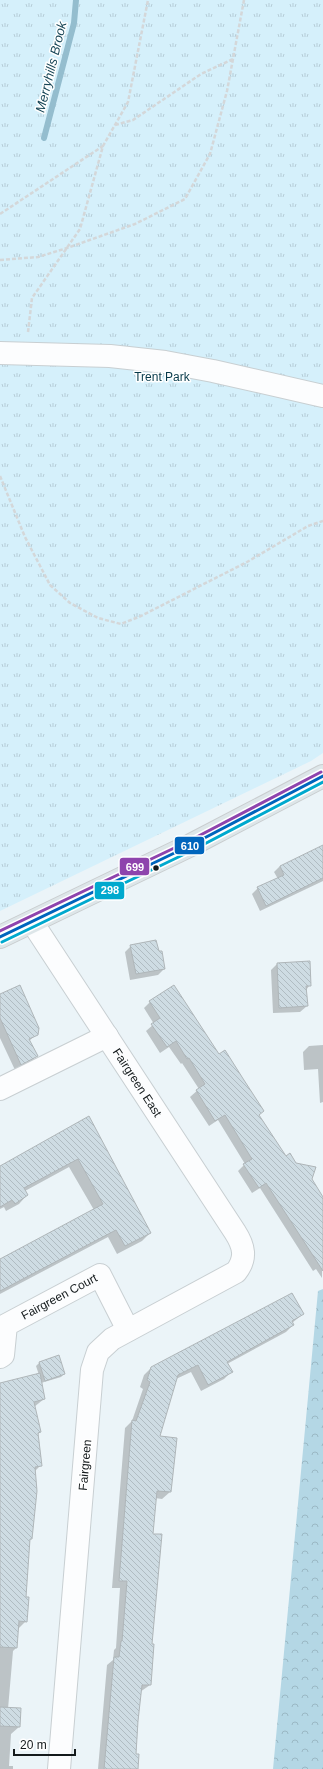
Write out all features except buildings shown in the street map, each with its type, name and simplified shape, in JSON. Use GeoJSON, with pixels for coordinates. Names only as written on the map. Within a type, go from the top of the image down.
{"type":"FeatureCollection","features":[{"type":"Feature","properties":{"kind":"main road"},"geometry":{"type":"LineString","coordinates":[[0,937],[191,845],[323,776]]}},
{"type":"Feature","properties":{"kind":"street"},"geometry":{"type":"LineString","coordinates":[[0,353],[110,356],[165,362],[213,370],[323,396]]}},
{"type":"Feature","properties":{"kind":"street","name":"Fairgreen East"},"geometry":{"type":"LineString","coordinates":[[32,922],[242,1244]]}},
{"type":"Feature","properties":{"kind":"street"},"geometry":{"type":"LineString","coordinates":[[0,1089],[107,1036]]}},
{"type":"Feature","properties":{"kind":"street","name":"Fairgreen"},"geometry":{"type":"LineString","coordinates":[[59,1769],[92,1370],[98,1352],[112,1339],[236,1272],[242,1265],[244,1256],[242,1244]]}},
{"type":"Feature","properties":{"kind":"street","name":"Fairgreen Court"},"geometry":{"type":"LineString","coordinates":[[0,1357],[4,1355],[6,1325],[100,1275],[128,1330]]}},
{"type":"Feature","properties":{"kind":"path"},"geometry":{"type":"LineString","coordinates":[[25,354],[32,298],[80,229],[103,146],[128,102],[148,0]]}},
{"type":"Feature","properties":{"kind":"path"},"geometry":{"type":"LineString","coordinates":[[241,0],[244,4]]}},
{"type":"Feature","properties":{"kind":"path"},"geometry":{"type":"LineString","coordinates":[[0,260],[38,257],[67,248],[136,224],[184,199],[210,154],[227,91],[244,0]]}},
{"type":"Feature","properties":{"kind":"path"},"geometry":{"type":"LineString","coordinates":[[115,125],[133,120],[202,74],[233,59]]}},
{"type":"Feature","properties":{"kind":"path"},"geometry":{"type":"LineString","coordinates":[[0,214],[103,146]]}},
{"type":"Feature","properties":{"kind":"path"},"geometry":{"type":"LineString","coordinates":[[0,476],[25,537],[50,585],[70,603],[98,618],[121,624],[141,616],[247,562],[308,526],[323,521]]}},
{"type":"Feature","properties":{"kind":"green space","name":"Trent Park"},"geometry":{"type":"Polygon","coordinates":[[[0,0],[323,0],[323,753],[311,761],[0,911],[0,0]]]}},
{"type":"Feature","properties":{"kind":"green space"},"geometry":{"type":"Polygon","coordinates":[[[323,1289],[323,1769],[273,1769],[318,1291],[323,1289]]]}},
{"type":"Feature","properties":{"kind":"waterway","name":"Merryhills Brook"},"geometry":{"type":"LineString","coordinates":[[44,138],[74,23],[76,0]]}},
{"type":"Feature","properties":{"kind":"transit line","name":"699"},"geometry":{"type":"LineString","coordinates":[[0,931],[189,841],[321,772]]}},
{"type":"Feature","properties":{"kind":"transit line","name":"610"},"geometry":{"type":"LineString","coordinates":[[0,937],[191,845],[323,776]]}},
{"type":"Feature","properties":{"kind":"transit line","name":"298"},"geometry":{"type":"LineString","coordinates":[[2,942],[193,850],[323,782]]}}]}
